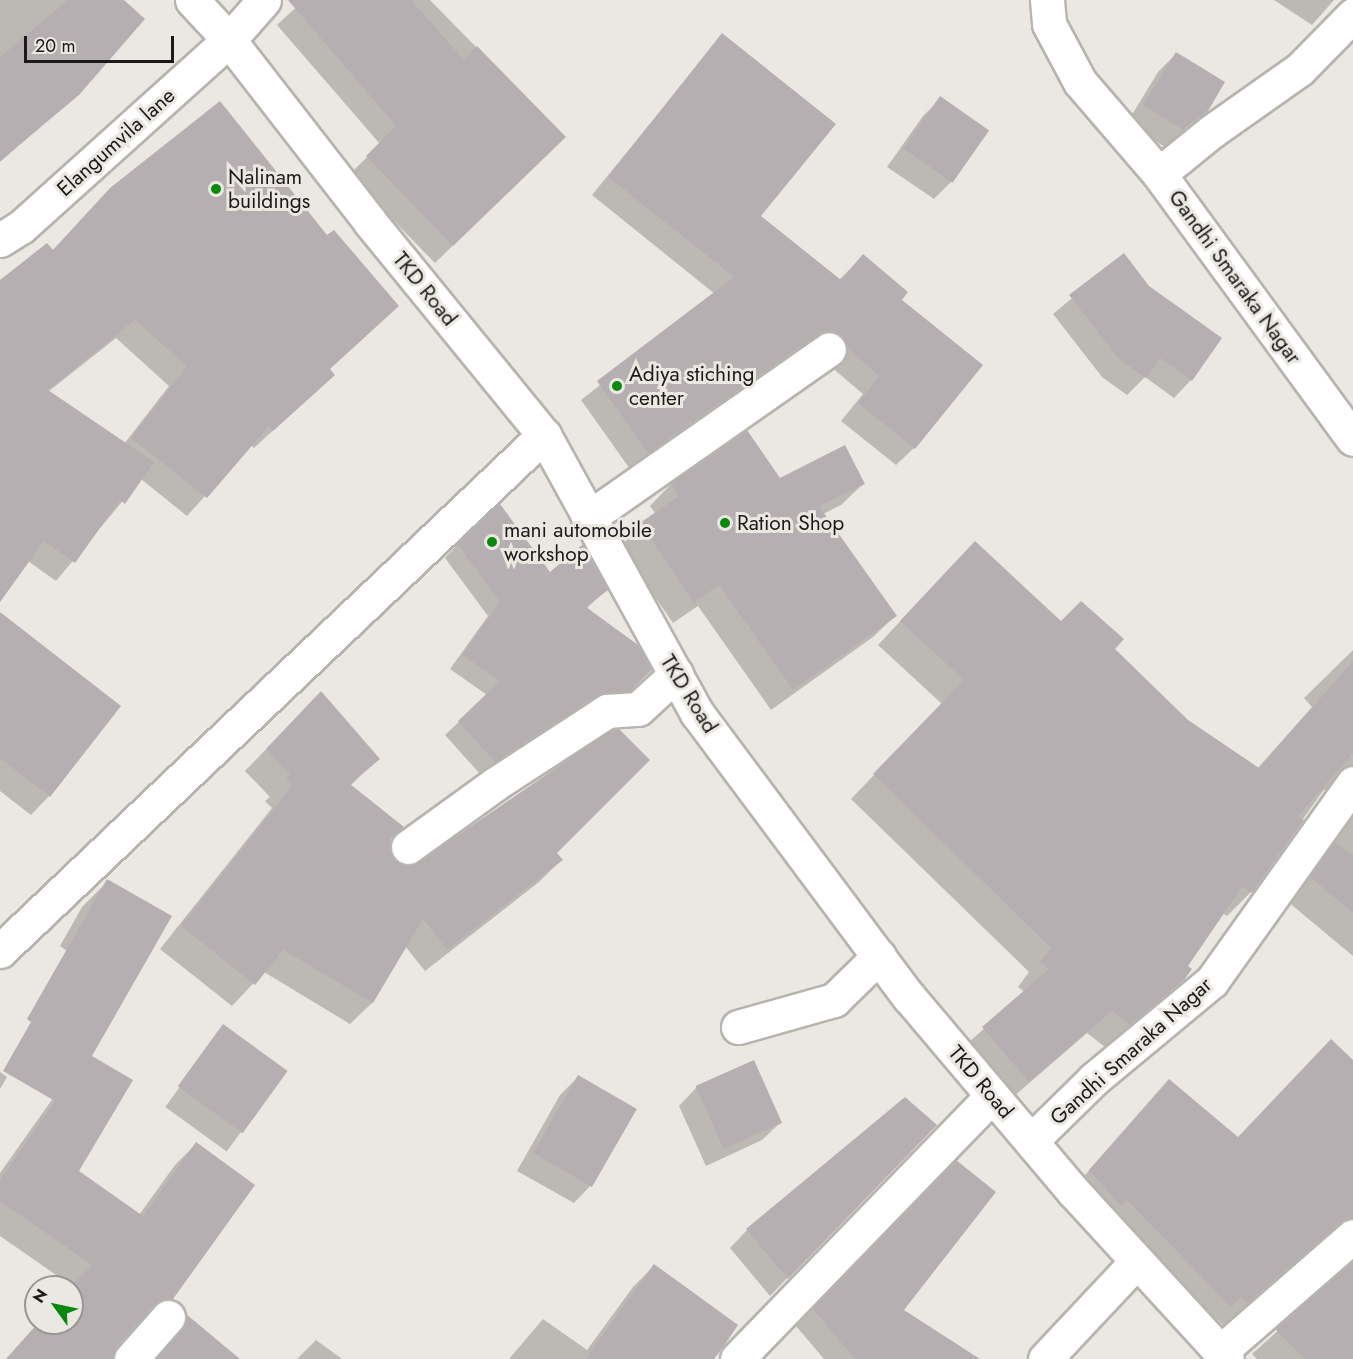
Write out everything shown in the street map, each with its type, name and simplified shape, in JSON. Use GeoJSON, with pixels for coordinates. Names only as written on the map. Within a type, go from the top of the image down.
{"type":"FeatureCollection","features":[{"type":"Feature","properties":{"kind":"street","name":"TKD Road"},"geometry":{"type":"LineString","coordinates":[[192,0],[229,40],[370,222],[544,435],[697,713],[879,956],[991,1097],[1224,1355]]}},
{"type":"Feature","properties":{"kind":"street","name":"Elangumvila lane"},"geometry":{"type":"LineString","coordinates":[[0,240],[21,227],[229,40],[264,0]]}},
{"type":"Feature","properties":{"kind":"street"},"geometry":{"type":"LineString","coordinates":[[1047,0],[1049,24],[1080,82],[1159,174]]}},
{"type":"Feature","properties":{"kind":"street","name":"Gandhi Smaraka Nagar"},"geometry":{"type":"LineString","coordinates":[[1353,15],[1300,69],[1212,131],[1159,174],[1353,439]]}},
{"type":"Feature","properties":{"kind":"street"},"geometry":{"type":"LineString","coordinates":[[588,518],[829,349]]}},
{"type":"Feature","properties":{"kind":"street"},"geometry":{"type":"LineString","coordinates":[[0,951],[544,435]]}},
{"type":"Feature","properties":{"kind":"street"},"geometry":{"type":"LineString","coordinates":[[408,847],[495,784],[608,711],[638,709],[676,674]]}},
{"type":"Feature","properties":{"kind":"street","name":"Gandhi Smaraka Nagar"},"geometry":{"type":"LineString","coordinates":[[1031,1141],[1094,1079],[1212,981],[1353,783]]}},
{"type":"Feature","properties":{"kind":"street"},"geometry":{"type":"LineString","coordinates":[[738,1027],[834,1000],[879,956]]}},
{"type":"Feature","properties":{"kind":"street"},"geometry":{"type":"LineString","coordinates":[[737,1359],[991,1097]]}},
{"type":"Feature","properties":{"kind":"street"},"geometry":{"type":"LineString","coordinates":[[1224,1355],[1353,1236]]}},
{"type":"Feature","properties":{"kind":"street"},"geometry":{"type":"LineString","coordinates":[[1045,1359],[1137,1261]]}},
{"type":"Feature","properties":{"kind":"street"},"geometry":{"type":"LineString","coordinates":[[131,1359],[168,1317]]}},
{"type":"Feature","properties":{"kind":"building"},"geometry":{"type":"Polygon","coordinates":[[[68,0],[124,0],[145,19],[79,95],[0,161],[0,57],[68,0]]]}},
{"type":"Feature","properties":{"kind":"building"},"geometry":{"type":"Polygon","coordinates":[[[288,0],[411,0],[464,60],[477,46],[566,137],[453,246],[366,156],[396,126],[288,0]]]}},
{"type":"Feature","properties":{"kind":"building"},"geometry":{"type":"Polygon","coordinates":[[[722,33],[836,124],[761,216],[841,280],[863,254],[908,292],[902,300],[983,365],[915,449],[858,403],[879,376],[848,349],[845,339],[836,332],[818,334],[648,453],[597,381],[734,277],[608,177],[722,33]]]}},
{"type":"Feature","properties":{"kind":"building"},"geometry":{"type":"Polygon","coordinates":[[[1176,52],[1225,82],[1208,111],[1183,130],[1143,105],[1176,52]]]}},
{"type":"Feature","properties":{"kind":"building"},"geometry":{"type":"Polygon","coordinates":[[[940,96],[989,130],[952,183],[903,148],[940,96]]]}},
{"type":"Feature","properties":{"kind":"building"},"geometry":{"type":"Polygon","coordinates":[[[220,101],[327,235],[334,230],[399,306],[330,369],[335,375],[273,431],[269,426],[207,498],[131,438],[187,366],[135,320],[48,390],[154,462],[125,504],[120,500],[75,563],[44,541],[0,602],[0,280],[47,243],[53,250],[110,188],[220,101]]]}},
{"type":"Feature","properties":{"kind":"building"},"geometry":{"type":"Polygon","coordinates":[[[1124,253],[1149,286],[1222,338],[1192,381],[1160,358],[1146,378],[1120,360],[1069,295],[1124,253]]]}},
{"type":"Feature","properties":{"kind":"building"},"geometry":{"type":"Polygon","coordinates":[[[747,430],[780,478],[845,445],[865,484],[819,506],[897,616],[793,690],[719,585],[694,603],[640,523],[679,496],[670,483],[747,430]]]}},
{"type":"Feature","properties":{"kind":"building"},"geometry":{"type":"Polygon","coordinates":[[[500,504],[550,572],[583,544],[608,590],[586,607],[638,645],[652,670],[630,691],[597,695],[495,762],[458,721],[500,681],[462,655],[500,602],[457,543],[500,504]]]}},
{"type":"Feature","properties":{"kind":"building"},"geometry":{"type":"Polygon","coordinates":[[[975,541],[1061,621],[1081,601],[1124,639],[1115,649],[1188,720],[1259,768],[1353,661],[1353,753],[1298,816],[1304,820],[1252,893],[1242,887],[1188,966],[1192,969],[1184,980],[1130,1025],[1112,1011],[1029,1082],[982,1027],[1049,969],[1040,962],[1051,948],[873,774],[964,680],[900,621],[975,541]]]}},
{"type":"Feature","properties":{"kind":"building"},"geometry":{"type":"Polygon","coordinates":[[[0,612],[121,706],[50,797],[0,758],[0,612]]]}},
{"type":"Feature","properties":{"kind":"building"},"geometry":{"type":"Polygon","coordinates":[[[321,691],[380,759],[350,784],[404,827],[391,839],[389,848],[401,864],[419,862],[613,729],[619,729],[650,760],[557,853],[563,860],[447,950],[423,919],[373,1003],[283,950],[255,985],[181,926],[293,785],[286,778],[290,774],[266,749],[321,691]]]}},
{"type":"Feature","properties":{"kind":"building"},"geometry":{"type":"Polygon","coordinates":[[[1334,842],[1353,855],[1353,913],[1309,876],[1334,842]]]}},
{"type":"Feature","properties":{"kind":"building"},"geometry":{"type":"Polygon","coordinates":[[[107,879],[172,916],[92,1056],[133,1080],[79,1171],[143,1216],[196,1142],[255,1185],[173,1299],[154,1305],[117,1347],[113,1359],[6,1359],[27,1335],[84,1335],[84,1275],[82,1275],[92,1265],[0,1201],[0,1180],[55,1101],[3,1071],[31,1022],[27,1019],[107,879]]]}},
{"type":"Feature","properties":{"kind":"building"},"geometry":{"type":"Polygon","coordinates":[[[223,1024],[288,1071],[242,1133],[178,1086],[223,1024]]]}},
{"type":"Feature","properties":{"kind":"building"},"geometry":{"type":"Polygon","coordinates":[[[1331,1039],[1353,1060],[1353,1218],[1341,1222],[1248,1303],[1241,1297],[1231,1307],[1127,1200],[1121,1206],[1089,1170],[1169,1079],[1238,1137],[1331,1039]]]}},
{"type":"Feature","properties":{"kind":"building"},"geometry":{"type":"Polygon","coordinates":[[[754,1060],[782,1123],[724,1149],[696,1086],[754,1060]]]}},
{"type":"Feature","properties":{"kind":"building"},"geometry":{"type":"Polygon","coordinates":[[[578,1075],[637,1109],[592,1187],[533,1153],[578,1075]]]}},
{"type":"Feature","properties":{"kind":"building"},"geometry":{"type":"Polygon","coordinates":[[[905,1097],[937,1125],[788,1279],[746,1229],[905,1097]]]}},
{"type":"Feature","properties":{"kind":"building"},"geometry":{"type":"Polygon","coordinates":[[[956,1160],[996,1192],[904,1310],[980,1359],[855,1359],[812,1308],[956,1160]]]}},
{"type":"Feature","properties":{"kind":"building"},"geometry":{"type":"Polygon","coordinates":[[[1353,1261],[1353,1359],[1305,1359],[1275,1329],[1353,1261]]]}},
{"type":"Feature","properties":{"kind":"building"},"geometry":{"type":"Polygon","coordinates":[[[654,1264],[738,1325],[724,1346],[714,1359],[585,1359],[654,1264]]]}},
{"type":"Feature","properties":{"kind":"building"},"geometry":{"type":"Polygon","coordinates":[[[186,1314],[240,1359],[156,1359],[182,1329],[186,1314]]]}},
{"type":"Feature","properties":{"kind":"place","name":"Nalinam buildings"},"geometry":{"type":"Point","coordinates":[216,189]}},
{"type":"Feature","properties":{"kind":"place","name":"Adiya stiching center"},"geometry":{"type":"Point","coordinates":[617,386]}},
{"type":"Feature","properties":{"kind":"place","name":"Ration Shop"},"geometry":{"type":"Point","coordinates":[725,523]}},
{"type":"Feature","properties":{"kind":"place","name":"mani automobile workshop"},"geometry":{"type":"Point","coordinates":[492,542]}}]}
